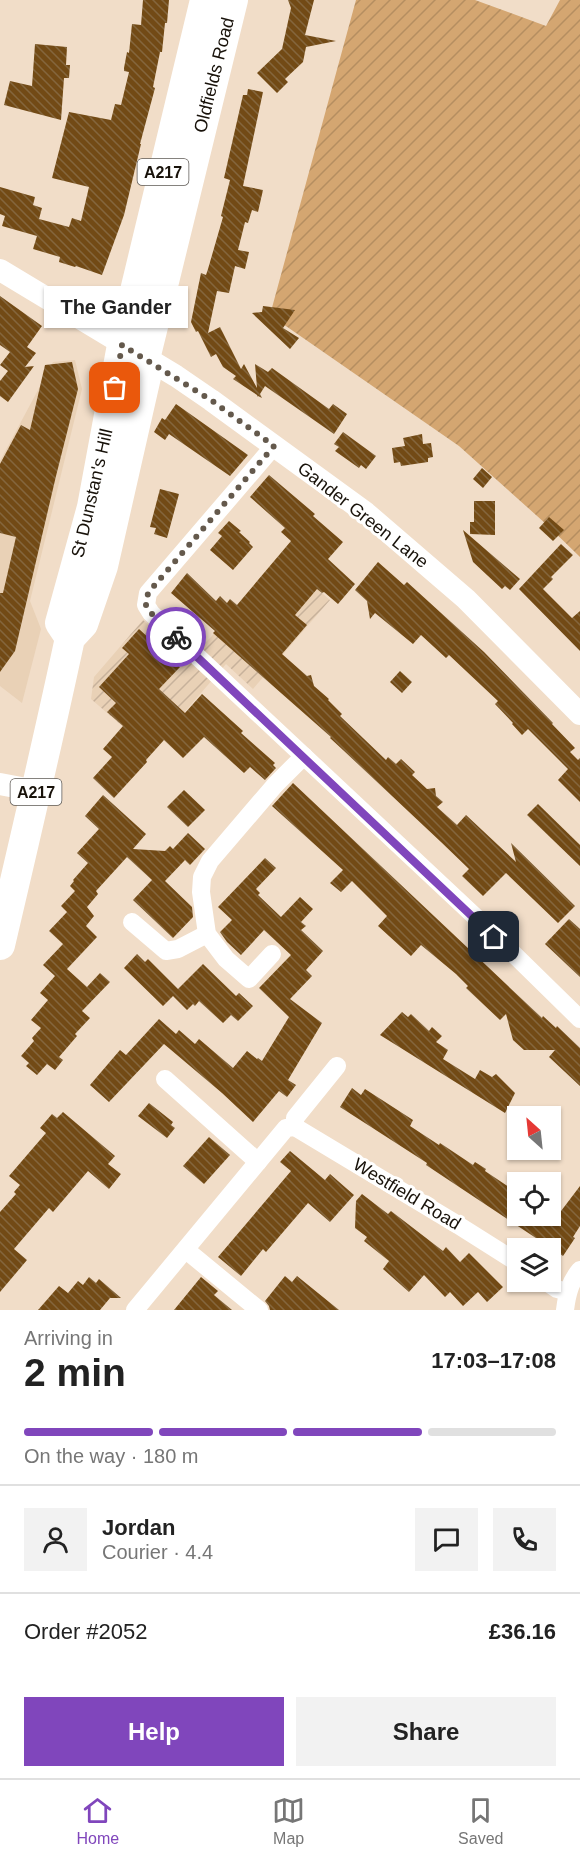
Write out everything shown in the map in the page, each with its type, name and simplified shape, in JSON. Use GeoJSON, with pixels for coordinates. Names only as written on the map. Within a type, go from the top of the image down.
{"type":"FeatureCollection","features":[{"type":"Feature","properties":{"kind":"highway","name":"Oldfields Road"},"geometry":{"type":"LineString","coordinates":[[134,352],[205,0]]}},
{"type":"Feature","properties":{"kind":"highway","name":"Oldfields Road"},"geometry":{"type":"LineString","coordinates":[[134,352],[233,0]]}},
{"type":"Feature","properties":{"kind":"highway","name":"St Dunstan's Hill"},"geometry":{"type":"LineString","coordinates":[[0,945],[37,791],[70,638],[83,624],[103,566],[146,377],[134,352]]}},
{"type":"Feature","properties":{"kind":"street","name":"Gander Green Lane"},"geometry":{"type":"LineString","coordinates":[[0,270],[211,400],[366,513],[466,599],[580,714]]}},
{"type":"Feature","properties":{"kind":"street"},"geometry":{"type":"LineString","coordinates":[[274,446],[148,593],[146,605],[151,613],[580,1019]]}},
{"type":"Feature","properties":{"kind":"street"},"geometry":{"type":"LineString","coordinates":[[272,954],[249,979],[226,959],[207,934],[201,892],[202,877],[205,868],[268,794],[304,756]]}},
{"type":"Feature","properties":{"kind":"street"},"geometry":{"type":"LineString","coordinates":[[0,784],[37,791]]}},
{"type":"Feature","properties":{"kind":"street"},"geometry":{"type":"LineString","coordinates":[[132,922],[166,951],[178,949],[207,934]]}},
{"type":"Feature","properties":{"kind":"street"},"geometry":{"type":"LineString","coordinates":[[135,1310],[286,1128],[295,1127],[295,1118],[337,1066]]}},
{"type":"Feature","properties":{"kind":"street"},"geometry":{"type":"LineString","coordinates":[[165,1079],[258,1162]]}},
{"type":"Feature","properties":{"kind":"street","name":"Westfield Road"},"geometry":{"type":"LineString","coordinates":[[295,1127],[507,1256]]}},
{"type":"Feature","properties":{"kind":"street"},"geometry":{"type":"LineString","coordinates":[[186,1250],[260,1310]]}},
{"type":"Feature","properties":{"kind":"street"},"geometry":{"type":"LineString","coordinates":[[566,1301],[574,1277],[580,1270]]}},
{"type":"Feature","properties":{"kind":"shaded area"},"geometry":{"type":"Polygon","coordinates":[[[356,0],[475,0],[546,26],[560,0],[580,0],[580,557],[459,446],[270,315],[356,0]]]}},
{"type":"Feature","properties":{"kind":"shaded area"},"geometry":{"type":"Polygon","coordinates":[[[75,360],[82,389],[30,601],[41,629],[22,703],[0,686],[0,672],[5,665],[0,661],[0,461],[53,362],[75,360]]]}},
{"type":"Feature","properties":{"kind":"shaded area"},"geometry":{"type":"Polygon","coordinates":[[[279,556],[330,600],[253,689],[226,664],[151,751],[91,699],[94,677],[143,620],[187,661],[211,637],[279,556]]]}},
{"type":"Feature","properties":{"kind":"building"},"geometry":{"type":"Polygon","coordinates":[[[143,0],[169,0],[167,23],[165,23],[162,52],[160,52],[153,87],[155,88],[124,215],[102,275],[59,262],[60,257],[33,249],[37,236],[2,226],[5,216],[0,214],[0,187],[35,197],[33,205],[42,208],[39,219],[69,227],[72,218],[81,221],[89,187],[52,178],[69,112],[111,120],[115,104],[121,105],[129,72],[124,71],[124,68],[127,52],[129,53],[132,24],[141,25],[143,0]]]}},
{"type":"Feature","properties":{"kind":"building"},"geometry":{"type":"Polygon","coordinates":[[[288,0],[314,0],[305,35],[336,41],[306,47],[303,62],[285,79],[288,82],[277,93],[257,73],[282,49],[291,8],[288,0]]]}},
{"type":"Feature","properties":{"kind":"building"},"geometry":{"type":"Polygon","coordinates":[[[35,44],[67,47],[66,65],[70,65],[69,78],[64,78],[61,120],[4,105],[10,81],[32,86],[35,44]]]}},
{"type":"Feature","properties":{"kind":"building"},"geometry":{"type":"Polygon","coordinates":[[[248,89],[263,92],[243,186],[263,190],[258,212],[252,210],[248,223],[245,222],[238,250],[249,252],[245,269],[235,266],[229,293],[217,291],[208,333],[220,327],[241,369],[244,364],[257,388],[255,364],[268,372],[272,368],[329,409],[333,404],[347,414],[334,434],[265,386],[260,394],[262,398],[233,379],[236,376],[223,367],[216,354],[211,357],[191,322],[201,273],[206,275],[223,217],[221,216],[230,180],[224,178],[243,95],[247,95],[248,89]]]}},
{"type":"Feature","properties":{"kind":"building"},"geometry":{"type":"Polygon","coordinates":[[[0,296],[42,326],[27,347],[36,353],[25,367],[34,366],[8,402],[0,396],[0,381],[8,371],[0,365],[10,352],[0,345],[0,296]]]}},
{"type":"Feature","properties":{"kind":"building"},"geometry":{"type":"Polygon","coordinates":[[[263,306],[295,310],[283,328],[299,338],[290,349],[252,313],[262,312],[263,306]]]}},
{"type":"Feature","properties":{"kind":"building"},"geometry":{"type":"Polygon","coordinates":[[[72,362],[78,389],[15,651],[0,672],[0,593],[3,593],[16,537],[0,533],[0,464],[21,425],[30,430],[45,365],[72,362]]]}},
{"type":"Feature","properties":{"kind":"building"},"geometry":{"type":"Polygon","coordinates":[[[176,404],[248,455],[230,476],[169,434],[165,440],[154,432],[162,418],[165,420],[176,404]]]}},
{"type":"Feature","properties":{"kind":"building"},"geometry":{"type":"Polygon","coordinates":[[[343,432],[376,456],[366,469],[361,465],[359,468],[335,451],[339,447],[334,444],[343,432]]]}},
{"type":"Feature","properties":{"kind":"building"},"geometry":{"type":"Polygon","coordinates":[[[422,434],[423,444],[431,443],[433,457],[428,458],[428,462],[401,466],[400,462],[394,463],[392,448],[405,446],[403,438],[422,434]]]}},
{"type":"Feature","properties":{"kind":"building"},"geometry":{"type":"Polygon","coordinates":[[[482,468],[492,477],[483,488],[473,479],[482,468]]]}},
{"type":"Feature","properties":{"kind":"building"},"geometry":{"type":"Polygon","coordinates":[[[269,475],[315,514],[313,516],[343,542],[328,559],[355,584],[338,604],[317,589],[295,615],[307,625],[282,654],[307,676],[311,675],[314,686],[342,714],[340,716],[386,760],[388,757],[396,764],[401,759],[415,772],[412,775],[427,789],[435,788],[436,796],[443,802],[437,807],[457,825],[466,815],[516,862],[511,843],[575,906],[558,923],[506,873],[483,896],[462,876],[469,869],[331,737],[171,593],[187,573],[216,601],[220,596],[227,603],[230,599],[237,605],[291,541],[281,532],[285,528],[250,497],[269,475]]]}},
{"type":"Feature","properties":{"kind":"building"},"geometry":{"type":"Polygon","coordinates":[[[160,489],[179,494],[167,538],[154,534],[156,528],[150,527],[160,489]]]}},
{"type":"Feature","properties":{"kind":"building"},"geometry":{"type":"Polygon","coordinates":[[[474,501],[495,501],[495,535],[470,534],[470,522],[474,522],[474,501]]]}},
{"type":"Feature","properties":{"kind":"building"},"geometry":{"type":"Polygon","coordinates":[[[549,517],[564,530],[553,541],[539,528],[549,517]]]}},
{"type":"Feature","properties":{"kind":"building"},"geometry":{"type":"Polygon","coordinates":[[[229,521],[241,531],[239,532],[253,547],[233,570],[210,550],[222,536],[218,533],[229,521]]]}},
{"type":"Feature","properties":{"kind":"building"},"geometry":{"type":"Polygon","coordinates":[[[463,530],[520,579],[510,590],[505,586],[502,589],[473,562],[463,530]]]}},
{"type":"Feature","properties":{"kind":"building"},"geometry":{"type":"Polygon","coordinates":[[[561,544],[573,555],[551,577],[553,579],[543,589],[572,618],[580,611],[580,651],[519,589],[561,544]]]}},
{"type":"Feature","properties":{"kind":"building"},"geometry":{"type":"Polygon","coordinates":[[[378,562],[404,585],[407,582],[484,652],[575,748],[570,752],[578,760],[580,758],[580,802],[558,780],[568,769],[528,729],[522,735],[495,704],[498,701],[449,655],[446,658],[421,635],[413,644],[375,613],[370,619],[367,601],[355,590],[378,562]]]}},
{"type":"Feature","properties":{"kind":"building"},"geometry":{"type":"Polygon","coordinates":[[[139,629],[180,667],[159,689],[185,713],[202,694],[275,763],[273,765],[276,768],[265,780],[250,767],[244,773],[204,737],[183,758],[164,740],[114,798],[93,778],[112,757],[103,749],[123,726],[107,712],[116,703],[99,687],[129,654],[122,648],[139,629]]]}},
{"type":"Feature","properties":{"kind":"building"},"geometry":{"type":"Polygon","coordinates":[[[400,671],[412,682],[402,693],[390,682],[400,671]]]}},
{"type":"Feature","properties":{"kind":"building"},"geometry":{"type":"Polygon","coordinates":[[[293,783],[542,1018],[543,1016],[556,1028],[557,1026],[580,1048],[580,1086],[549,1057],[555,1050],[524,1050],[513,1040],[506,1014],[500,1020],[466,988],[468,986],[456,974],[421,945],[411,956],[378,926],[387,916],[352,881],[341,892],[330,883],[343,870],[272,806],[293,783]]]}},
{"type":"Feature","properties":{"kind":"building"},"geometry":{"type":"Polygon","coordinates":[[[184,790],[205,810],[188,827],[167,807],[184,790]]]}},
{"type":"Feature","properties":{"kind":"building"},"geometry":{"type":"Polygon","coordinates":[[[103,795],[146,834],[133,849],[165,851],[170,846],[173,849],[188,833],[205,849],[190,865],[185,860],[165,881],[192,907],[193,917],[173,938],[133,900],[152,880],[127,857],[96,891],[98,894],[87,907],[94,916],[86,926],[97,937],[67,969],[87,987],[100,973],[110,982],[82,1011],[90,1018],[59,1057],[63,1060],[55,1070],[47,1064],[37,1075],[26,1066],[29,1063],[21,1056],[34,1041],[32,1038],[41,1028],[31,1020],[48,1000],[40,993],[55,976],[43,965],[63,944],[49,931],[67,912],[61,906],[75,891],[70,886],[88,863],[77,853],[99,829],[85,816],[103,795]]]}},
{"type":"Feature","properties":{"kind":"building"},"geometry":{"type":"Polygon","coordinates":[[[538,804],[580,845],[580,866],[527,815],[538,804]]]}},
{"type":"Feature","properties":{"kind":"building"},"geometry":{"type":"Polygon","coordinates":[[[265,858],[276,868],[256,889],[260,893],[258,895],[281,917],[300,897],[313,909],[301,922],[306,926],[301,930],[323,951],[306,970],[312,976],[290,999],[322,1023],[288,1080],[296,1085],[287,1097],[279,1091],[253,1122],[164,1044],[109,1102],[90,1085],[120,1050],[126,1055],[159,1019],[176,1034],[179,1030],[195,1044],[199,1039],[233,1068],[247,1051],[262,1061],[289,1017],[259,988],[291,955],[264,930],[241,955],[220,932],[232,920],[218,907],[265,858]]]}},
{"type":"Feature","properties":{"kind":"building"},"geometry":{"type":"Polygon","coordinates":[[[569,919],[580,929],[580,977],[545,944],[569,919]]]}},
{"type":"Feature","properties":{"kind":"building"},"geometry":{"type":"Polygon","coordinates":[[[137,954],[145,962],[148,959],[178,989],[203,964],[236,996],[239,993],[253,1006],[238,1021],[231,1015],[223,1023],[199,1001],[187,1010],[173,996],[163,1006],[124,968],[137,954]]]}},
{"type":"Feature","properties":{"kind":"building"},"geometry":{"type":"Polygon","coordinates":[[[402,1012],[408,1017],[411,1014],[429,1031],[432,1027],[442,1036],[436,1042],[448,1050],[443,1059],[475,1079],[480,1070],[492,1077],[496,1074],[515,1093],[505,1113],[380,1035],[402,1012]]]}},
{"type":"Feature","properties":{"kind":"building"},"geometry":{"type":"Polygon","coordinates":[[[352,1088],[361,1095],[365,1089],[413,1120],[410,1126],[473,1165],[475,1162],[507,1186],[507,1219],[426,1165],[427,1163],[340,1107],[352,1088]]]}},
{"type":"Feature","properties":{"kind":"building"},"geometry":{"type":"Polygon","coordinates":[[[149,1103],[173,1122],[171,1125],[175,1128],[167,1138],[138,1116],[149,1103]]]}},
{"type":"Feature","properties":{"kind":"building"},"geometry":{"type":"Polygon","coordinates":[[[63,1112],[115,1156],[108,1164],[121,1174],[109,1189],[88,1171],[53,1212],[49,1208],[14,1249],[27,1260],[0,1292],[0,1212],[16,1194],[14,1192],[20,1185],[9,1176],[46,1133],[40,1128],[52,1114],[57,1118],[63,1112]]]}},
{"type":"Feature","properties":{"kind":"building"},"geometry":{"type":"Polygon","coordinates":[[[209,1137],[230,1155],[204,1184],[183,1166],[209,1137]]]}},
{"type":"Feature","properties":{"kind":"building"},"geometry":{"type":"Polygon","coordinates":[[[290,1151],[325,1180],[330,1174],[354,1195],[330,1222],[308,1203],[266,1252],[263,1249],[241,1276],[218,1257],[291,1171],[280,1162],[290,1151]]]}},
{"type":"Feature","properties":{"kind":"building"},"geometry":{"type":"Polygon","coordinates":[[[580,1186],[580,1226],[563,1256],[561,1255],[561,1238],[536,1238],[518,1226],[561,1226],[561,1211],[580,1186]]]}},
{"type":"Feature","properties":{"kind":"building"},"geometry":{"type":"Polygon","coordinates":[[[362,1194],[388,1214],[391,1211],[443,1251],[446,1247],[460,1262],[469,1253],[503,1287],[487,1302],[478,1292],[463,1306],[450,1292],[445,1297],[424,1275],[409,1292],[383,1269],[389,1261],[364,1241],[367,1237],[355,1228],[356,1201],[362,1194]]]}},
{"type":"Feature","properties":{"kind":"building"},"geometry":{"type":"Polygon","coordinates":[[[285,1276],[292,1282],[297,1276],[339,1310],[270,1310],[265,1301],[285,1276]]]}},
{"type":"Feature","properties":{"kind":"building"},"geometry":{"type":"Polygon","coordinates":[[[89,1277],[96,1283],[99,1279],[121,1298],[110,1298],[100,1310],[38,1310],[59,1286],[68,1293],[78,1281],[83,1285],[89,1277]]]}},
{"type":"Feature","properties":{"kind":"building"},"geometry":{"type":"Polygon","coordinates":[[[201,1277],[218,1291],[214,1295],[232,1310],[174,1310],[201,1277]]]}},
{"type":"Feature","properties":{"kind":"way so far"},"geometry":{"type":"LineString","coordinates":[[115,388],[122,345],[176,376],[274,446],[148,593],[146,605],[151,613],[176,637]]}},
{"type":"Feature","properties":{"kind":"place","name":"The Gander"},"geometry":{"type":"Point","coordinates":[115,388]}},
{"type":"Feature","properties":{"kind":"route"},"geometry":{"type":"LineString","coordinates":[[176,637],[483,924],[494,937]]}}]}
